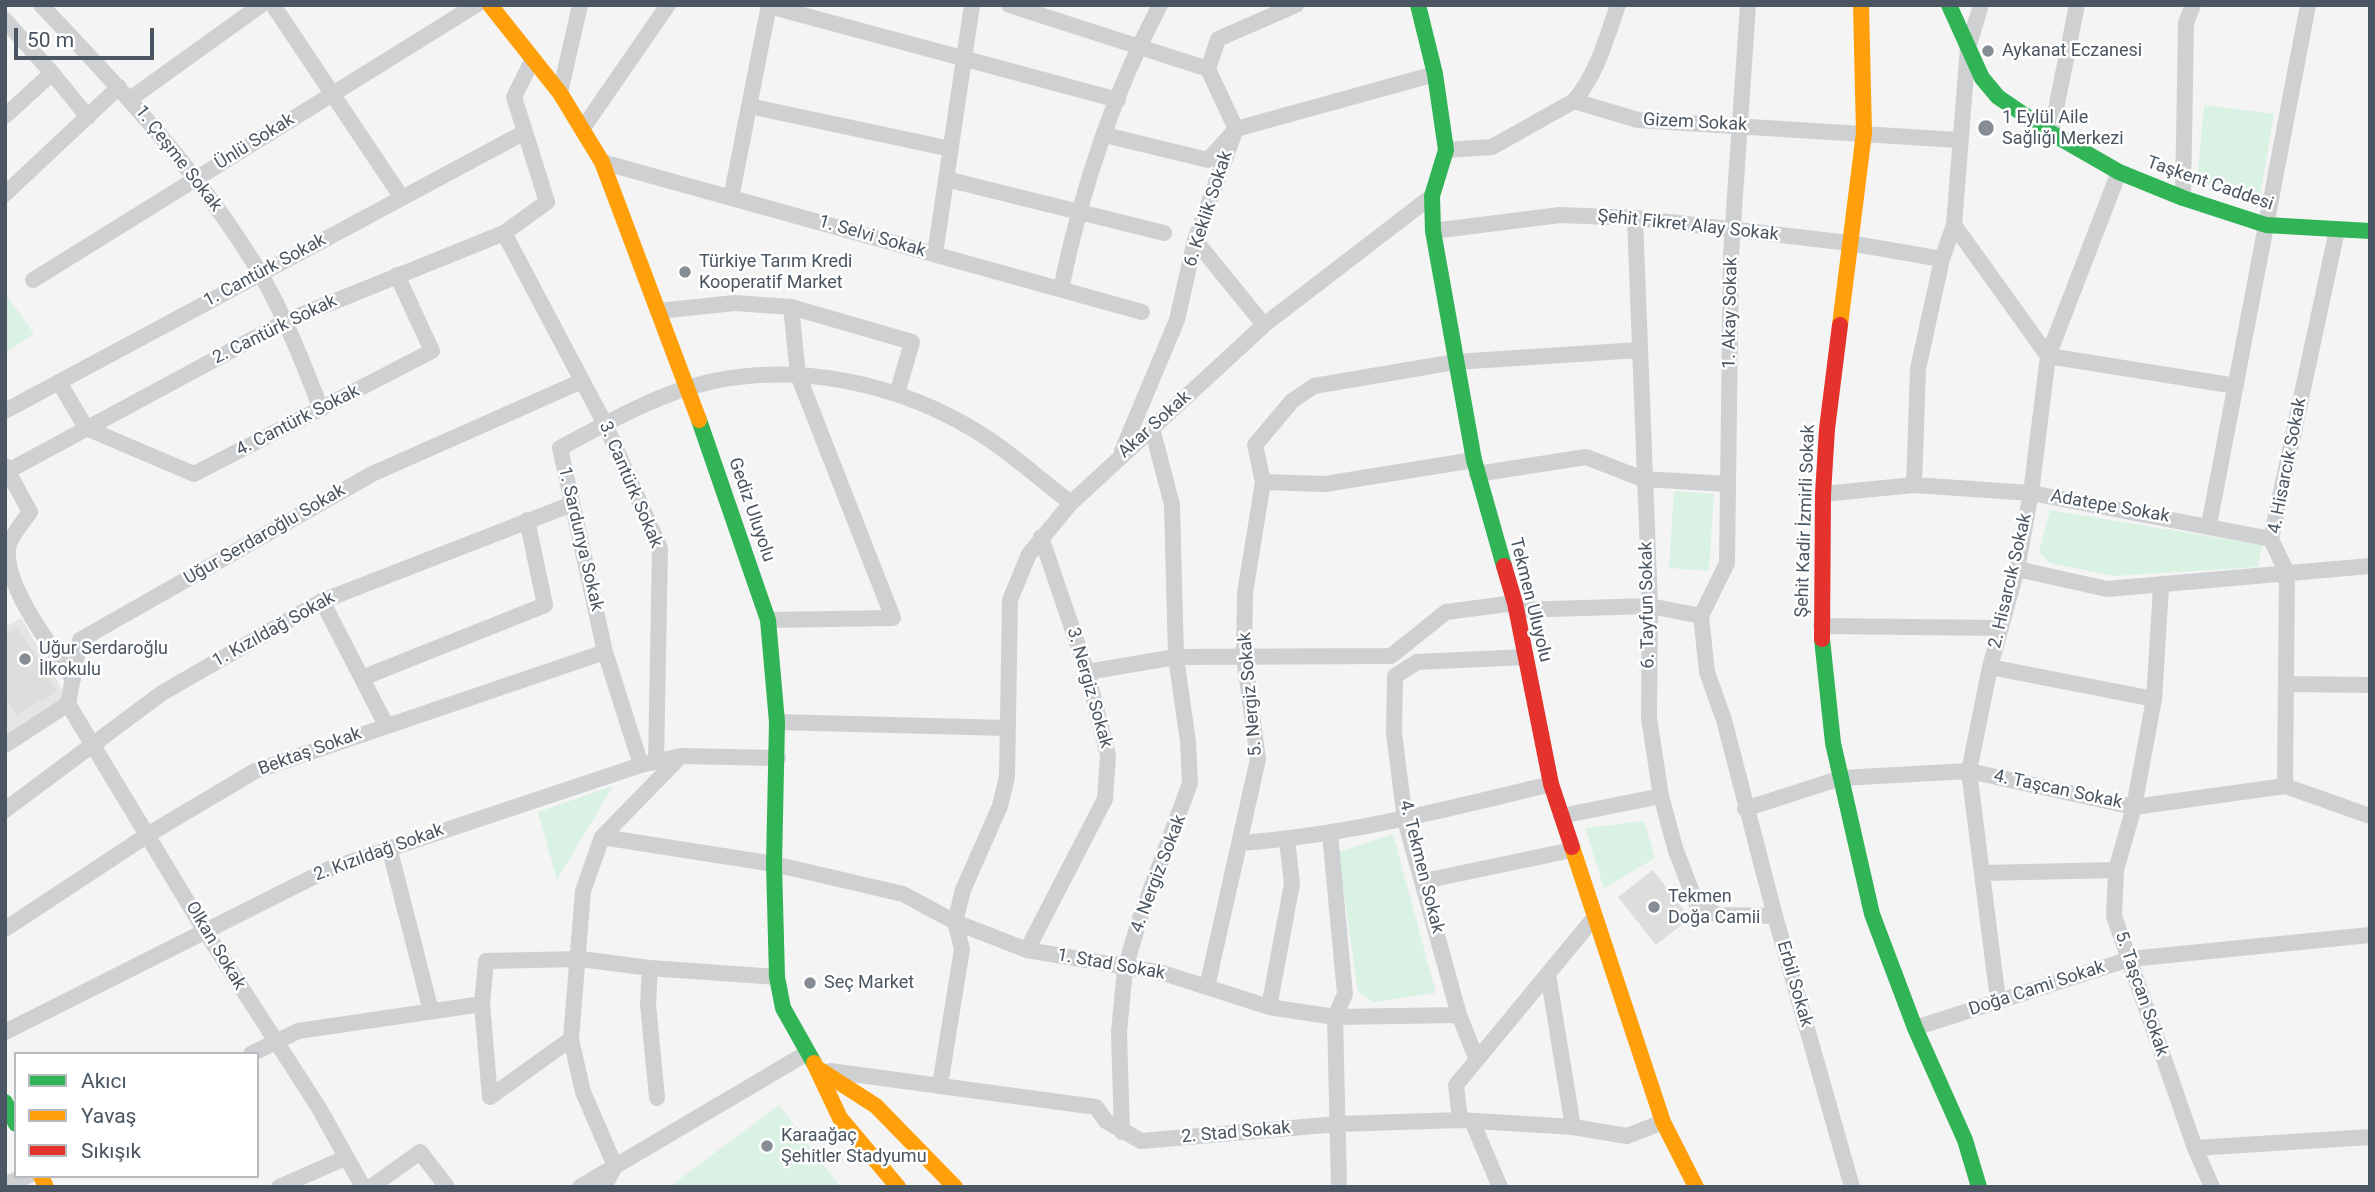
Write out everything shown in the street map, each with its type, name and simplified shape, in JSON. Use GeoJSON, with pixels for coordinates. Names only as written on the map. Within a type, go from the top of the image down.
{"type":"FeatureCollection","features":[{"type":"Feature","properties":{"kind":"street","name":"1. Çeşme Sokak"},"geometry":{"type":"LineString","coordinates":[[41,5],[125,93],[197,178],[260,273],[286,321],[321,409]]}},
{"type":"Feature","properties":{"kind":"street"},"geometry":{"type":"LineString","coordinates":[[5,194],[88,117],[261,5]]}},
{"type":"Feature","properties":{"kind":"street"},"geometry":{"type":"LineString","coordinates":[[273,5],[402,198]]}},
{"type":"Feature","properties":{"kind":"street","name":"Ünlü Sokak"},"geometry":{"type":"LineString","coordinates":[[33,280],[476,5]]}},
{"type":"Feature","properties":{"kind":"street","name":"Gediz Uluyolu"},"geometry":{"type":"LineString","coordinates":[[490,5],[560,93],[602,162],[688,388],[768,620],[777,722],[774,864],[777,977],[783,1008],[807,1053],[821,1070],[830,1098],[841,1118],[898,1187]]}},
{"type":"Feature","properties":{"kind":"street"},"geometry":{"type":"LineString","coordinates":[[560,93],[580,5]]}},
{"type":"Feature","properties":{"kind":"street"},"geometry":{"type":"LineString","coordinates":[[583,128],[668,5]]}},
{"type":"Feature","properties":{"kind":"street"},"geometry":{"type":"LineString","coordinates":[[935,254],[972,5]]}},
{"type":"Feature","properties":{"kind":"street"},"geometry":{"type":"LineString","coordinates":[[1009,5],[1208,69],[1218,39],[1296,5]]}},
{"type":"Feature","properties":{"kind":"street"},"geometry":{"type":"LineString","coordinates":[[1061,289],[1077,211],[1138,47],[1160,5]]}},
{"type":"Feature","properties":{"kind":"street","name":"Tekmen Uluyolu"},"geometry":{"type":"LineString","coordinates":[[1418,5],[1435,74],[1446,150],[1432,196],[1433,231],[1455,362],[1476,467],[1516,606],[1550,784],[1663,1122],[1696,1187]]}},
{"type":"Feature","properties":{"kind":"street"},"geometry":{"type":"LineString","coordinates":[[1446,150],[1492,147],[1574,101],[1584,89],[1600,57],[1618,5]]}},
{"type":"Feature","properties":{"kind":"street","name":"1. Akay Sokak"},"geometry":{"type":"LineString","coordinates":[[1701,616],[1727,563],[1734,229],[1748,5]]}},
{"type":"Feature","properties":{"kind":"street","name":"Şehit Kadir İzmirli Sokak"},"geometry":{"type":"LineString","coordinates":[[1861,5],[1864,133],[1849,243],[1823,494],[1821,626],[1833,743],[1872,914],[1915,1028],[1965,1140],[1979,1187]]}},
{"type":"Feature","properties":{"kind":"street","name":"Taşkent Caddesi"},"geometry":{"type":"LineString","coordinates":[[1950,5],[1982,78],[1998,97],[2051,133],[2119,172],[2183,198],[2266,225],[2370,230]]}},
{"type":"Feature","properties":{"kind":"street"},"geometry":{"type":"LineString","coordinates":[[1914,485],[1918,369],[1942,259],[1954,225],[1958,140],[1968,48],[1981,5]]}},
{"type":"Feature","properties":{"kind":"street"},"geometry":{"type":"LineString","coordinates":[[2051,133],[2077,5]]}},
{"type":"Feature","properties":{"kind":"street"},"geometry":{"type":"LineString","coordinates":[[2183,198],[2186,23],[2193,5]]}},
{"type":"Feature","properties":{"kind":"street"},"geometry":{"type":"LineString","coordinates":[[2209,525],[2308,5]]}},
{"type":"Feature","properties":{"kind":"street"},"geometry":{"type":"LineString","coordinates":[[731,198],[769,6],[1118,100]]}},
{"type":"Feature","properties":{"kind":"street"},"geometry":{"type":"LineString","coordinates":[[5,20],[88,117]]}},
{"type":"Feature","properties":{"kind":"street"},"geometry":{"type":"LineString","coordinates":[[525,132],[514,97],[533,59]]}},
{"type":"Feature","properties":{"kind":"street","name":"6. Keklik Sokak"},"geometry":{"type":"LineString","coordinates":[[1118,458],[1177,320],[1195,240],[1236,129],[1208,69]]}},
{"type":"Feature","properties":{"kind":"street"},"geometry":{"type":"LineString","coordinates":[[5,116],[52,73]]}},
{"type":"Feature","properties":{"kind":"street"},"geometry":{"type":"LineString","coordinates":[[1105,135],[1208,160],[1236,129],[1435,74]]}},
{"type":"Feature","properties":{"kind":"street","name":"Gizem Sokak"},"geometry":{"type":"LineString","coordinates":[[1574,101],[1638,120],[1958,140]]}},
{"type":"Feature","properties":{"kind":"street"},"geometry":{"type":"LineString","coordinates":[[749,106],[951,149]]}},
{"type":"Feature","properties":{"kind":"street","name":"1. Cantürk Sokak"},"geometry":{"type":"LineString","coordinates":[[5,411],[525,132]]}},
{"type":"Feature","properties":{"kind":"street","name":"2. Cantürk Sokak"},"geometry":{"type":"LineString","coordinates":[[7,468],[286,321],[504,233],[547,201],[525,132]]}},
{"type":"Feature","properties":{"kind":"street","name":"1. Selvi Sokak"},"geometry":{"type":"LineString","coordinates":[[602,162],[1142,312]]}},
{"type":"Feature","properties":{"kind":"street","name":"2. Hisarcık Sokak"},"geometry":{"type":"LineString","coordinates":[[1998,1000],[1969,771],[1990,667],[2017,569],[2031,493],[2048,356],[2119,172]]}},
{"type":"Feature","properties":{"kind":"street"},"geometry":{"type":"LineString","coordinates":[[946,178],[1164,233]]}},
{"type":"Feature","properties":{"kind":"street","name":"Akar Sokak"},"geometry":{"type":"LineString","coordinates":[[955,922],[963,890],[1000,806],[1007,777],[1010,600],[1020,572],[1041,537],[1071,503],[1118,458],[1264,325],[1432,196]]}},
{"type":"Feature","properties":{"kind":"street","name":"Şehit Fikret Alay Sokak"},"geometry":{"type":"LineString","coordinates":[[1433,231],[1560,215],[1635,218],[1849,243],[1942,259]]}},
{"type":"Feature","properties":{"kind":"street","name":"6. Tayfun Sokak"},"geometry":{"type":"LineString","coordinates":[[1635,218],[1650,606],[1649,718],[1661,796],[1676,851],[1697,905],[1718,915],[1774,916]]}},
{"type":"Feature","properties":{"kind":"street"},"geometry":{"type":"LineString","coordinates":[[1954,225],[2048,356],[2235,386]]}},
{"type":"Feature","properties":{"kind":"street","name":"4. Hisarcık Sokak"},"geometry":{"type":"LineString","coordinates":[[2285,786],[2287,573],[2271,539],[2337,230]]}},
{"type":"Feature","properties":{"kind":"street","name":"3. Cantürk Sokak"},"geometry":{"type":"LineString","coordinates":[[504,233],[605,424],[660,548],[649,763]]}},
{"type":"Feature","properties":{"kind":"street"},"geometry":{"type":"LineString","coordinates":[[1195,240],[1264,325]]}},
{"type":"Feature","properties":{"kind":"street","name":"4. Cantürk Sokak"},"geometry":{"type":"LineString","coordinates":[[86,428],[194,474],[432,351],[397,275]]}},
{"type":"Feature","properties":{"kind":"street"},"geometry":{"type":"LineString","coordinates":[[658,311],[734,303],[791,307],[912,342],[897,394]]}},
{"type":"Feature","properties":{"kind":"street"},"geometry":{"type":"LineString","coordinates":[[768,620],[893,618],[798,375],[791,307]]}},
{"type":"Feature","properties":{"kind":"street"},"geometry":{"type":"LineString","coordinates":[[1639,350],[1455,362],[1314,386],[1292,401],[1255,445],[1263,481],[1325,484],[1586,457],[1643,479],[1728,484]]}},
{"type":"Feature","properties":{"kind":"street","name":"1. Sardunya Sokak"},"geometry":{"type":"LineString","coordinates":[[649,763],[605,652],[560,448],[605,424],[688,388],[758,374],[798,375],[897,394],[938,410],[987,438],[1071,503]]}},
{"type":"Feature","properties":{"kind":"street","name":"Uğur Serdaroğlu Sokak"},"geometry":{"type":"LineString","coordinates":[[68,704],[80,640],[372,474],[582,381]]}},
{"type":"Feature","properties":{"kind":"street"},"geometry":{"type":"LineString","coordinates":[[59,382],[86,428]]}},
{"type":"Feature","properties":{"kind":"street","name":"4. Nergiz Sokak"},"geometry":{"type":"LineString","coordinates":[[1122,1132],[1119,1032],[1125,969],[1139,921],[1190,783],[1188,742],[1175,657],[1172,505],[1152,428]]}},
{"type":"Feature","properties":{"kind":"street"},"geometry":{"type":"LineString","coordinates":[[7,468],[30,512],[9,545],[7,564],[10,591],[73,679]]}},
{"type":"Feature","properties":{"kind":"street","name":"5. Nergiz Sokak"},"geometry":{"type":"LineString","coordinates":[[1207,987],[1258,759],[1244,657],[1245,593],[1263,481]]}},
{"type":"Feature","properties":{"kind":"street","name":"Adatepe Sokak"},"geometry":{"type":"LineString","coordinates":[[1823,494],[1914,485],[2031,493],[2271,539]]}},
{"type":"Feature","properties":{"kind":"street","name":"1. Kızıldağ Sokak"},"geometry":{"type":"LineString","coordinates":[[5,810],[162,692],[322,601],[572,504]]}},
{"type":"Feature","properties":{"kind":"street"},"geometry":{"type":"LineString","coordinates":[[362,678],[545,605],[527,520]]}},
{"type":"Feature","properties":{"kind":"street","name":"3. Nergiz Sokak"},"geometry":{"type":"LineString","coordinates":[[1027,950],[1105,799],[1108,755],[1087,672],[1041,537]]}},
{"type":"Feature","properties":{"kind":"street"},"geometry":{"type":"LineString","coordinates":[[2017,569],[2107,589],[2161,587],[2370,566]]}},
{"type":"Feature","properties":{"kind":"street","name":"5. Taşcan Sokak"},"geometry":{"type":"LineString","coordinates":[[2161,587],[2154,699],[2134,807],[2116,870],[2114,916],[2195,1149],[2212,1187]]}},
{"type":"Feature","properties":{"kind":"street"},"geometry":{"type":"LineString","coordinates":[[322,601],[386,725]]}},
{"type":"Feature","properties":{"kind":"street"},"geometry":{"type":"LineString","coordinates":[[1087,672],[1175,657],[1391,656],[1446,612],[1516,606],[1650,606],[1701,616]]}},
{"type":"Feature","properties":{"kind":"street","name":"Erbil Sokak"},"geometry":{"type":"LineString","coordinates":[[1701,616],[1707,672],[1724,720],[1774,916],[1852,1187]]}},
{"type":"Feature","properties":{"kind":"street"},"geometry":{"type":"LineString","coordinates":[[1821,626],[2001,628]]}},
{"type":"Feature","properties":{"kind":"street","name":"Bektaş Sokak"},"geometry":{"type":"LineString","coordinates":[[5,929],[149,834],[255,771],[605,652]]}},
{"type":"Feature","properties":{"kind":"street","name":"4. Tekmen Sokak"},"geometry":{"type":"LineString","coordinates":[[1477,1060],[1459,1015],[1405,820],[1394,733],[1395,676],[1418,662],[1525,657]]}},
{"type":"Feature","properties":{"kind":"street"},"geometry":{"type":"LineString","coordinates":[[1990,667],[2154,699]]}},
{"type":"Feature","properties":{"kind":"street"},"geometry":{"type":"LineString","coordinates":[[2287,684],[2370,685]]}},
{"type":"Feature","properties":{"kind":"street"},"geometry":{"type":"LineString","coordinates":[[5,745],[68,704]]}},
{"type":"Feature","properties":{"kind":"street","name":"Olkan Sokak"},"geometry":{"type":"LineString","coordinates":[[68,704],[149,834],[205,931],[319,1108],[363,1187]]}},
{"type":"Feature","properties":{"kind":"street"},"geometry":{"type":"LineString","coordinates":[[777,722],[1007,728]]}},
{"type":"Feature","properties":{"kind":"street"},"geometry":{"type":"LineString","coordinates":[[615,1166],[583,1092],[571,1040],[580,959],[583,891],[602,837],[681,757]]}},
{"type":"Feature","properties":{"kind":"street","name":"2. Kızıldağ Sokak"},"geometry":{"type":"LineString","coordinates":[[5,1032],[329,869],[389,846],[649,763],[681,757],[778,758]]}},
{"type":"Feature","properties":{"kind":"street","name":"4. Taşcan Sokak"},"geometry":{"type":"LineString","coordinates":[[1745,808],[1841,778],[1969,771],[2134,807],[2285,786],[2370,816]]}},
{"type":"Feature","properties":{"kind":"street"},"geometry":{"type":"LineString","coordinates":[[1241,843],[1330,834],[1405,820],[1550,784]]}},
{"type":"Feature","properties":{"kind":"street"},"geometry":{"type":"LineString","coordinates":[[1561,816],[1661,796]]}},
{"type":"Feature","properties":{"kind":"street"},"geometry":{"type":"LineString","coordinates":[[1330,834],[1345,994],[1335,1017],[1339,1187]]}},
{"type":"Feature","properties":{"kind":"street","name":"1. Stad Sokak"},"geometry":{"type":"LineString","coordinates":[[602,837],[774,864],[903,894],[955,922],[1027,950],[1125,969],[1163,973],[1269,1007],[1335,1017],[1459,1015]]}},
{"type":"Feature","properties":{"kind":"street"},"geometry":{"type":"LineString","coordinates":[[1269,1007],[1292,884],[1287,839]]}},
{"type":"Feature","properties":{"kind":"street"},"geometry":{"type":"LineString","coordinates":[[389,846],[430,1011]]}},
{"type":"Feature","properties":{"kind":"street"},"geometry":{"type":"LineString","coordinates":[[1424,881],[1572,850]]}},
{"type":"Feature","properties":{"kind":"street"},"geometry":{"type":"LineString","coordinates":[[1983,873],[2116,870]]}},
{"type":"Feature","properties":{"kind":"street"},"geometry":{"type":"LineString","coordinates":[[1500,1187],[1466,1120],[1456,1085],[1594,918]]}},
{"type":"Feature","properties":{"kind":"street"},"geometry":{"type":"LineString","coordinates":[[940,1085],[962,949],[955,922]]}},
{"type":"Feature","properties":{"kind":"street","name":"Doğa Cami Sokak"},"geometry":{"type":"LineString","coordinates":[[1915,1028],[2130,959],[2370,935]]}},
{"type":"Feature","properties":{"kind":"street"},"geometry":{"type":"LineString","coordinates":[[571,1040],[490,1097],[482,1004],[486,961],[580,959],[650,968],[777,977]]}},
{"type":"Feature","properties":{"kind":"street"},"geometry":{"type":"LineString","coordinates":[[650,968],[648,1004],[657,1098]]}},
{"type":"Feature","properties":{"kind":"street"},"geometry":{"type":"LineString","coordinates":[[1548,974],[1573,1127]]}},
{"type":"Feature","properties":{"kind":"street"},"geometry":{"type":"LineString","coordinates":[[255,1052],[298,1031],[482,1004]]}},
{"type":"Feature","properties":{"kind":"street"},"geometry":{"type":"LineString","coordinates":[[580,1187],[807,1053]]}},
{"type":"Feature","properties":{"kind":"street"},"geometry":{"type":"LineString","coordinates":[[821,1070],[1096,1107],[1106,1121],[1122,1132]]}},
{"type":"Feature","properties":{"kind":"street","name":"Gediz Uluyolu"},"geometry":{"type":"LineString","coordinates":[[821,1070],[850,1084],[870,1100],[955,1187]]}},
{"type":"Feature","properties":{"kind":"street"},"geometry":{"type":"LineString","coordinates":[[5,1102],[14,1120]]}},
{"type":"Feature","properties":{"kind":"street","name":"2. Stad Sokak"},"geometry":{"type":"LineString","coordinates":[[1122,1132],[1141,1141],[1338,1124],[1466,1120],[1573,1127],[1627,1136],[1663,1122]]}},
{"type":"Feature","properties":{"kind":"street"},"geometry":{"type":"LineString","coordinates":[[2195,1149],[2370,1137]]}},
{"type":"Feature","properties":{"kind":"street"},"geometry":{"type":"LineString","coordinates":[[371,1187],[420,1152],[447,1187]]}},
{"type":"Feature","properties":{"kind":"street"},"geometry":{"type":"LineString","coordinates":[[279,1187],[345,1158]]}},
{"type":"Feature","properties":{"kind":"street"},"geometry":{"type":"LineString","coordinates":[[604,1187],[615,1166]]}},
{"type":"Feature","properties":{"kind":"street"},"geometry":{"type":"LineString","coordinates":[[5,1184],[23,1178]]}},
{"type":"Feature","properties":{"kind":"shaded area","name":"Uğur Serdaroğlu İlkokulu"},"geometry":{"type":"Polygon","coordinates":[[[21,618],[63,691],[61,702],[5,738],[5,627],[21,618]]]}},
{"type":"Feature","properties":{"kind":"green space"},"geometry":{"type":"Polygon","coordinates":[[[2204,105],[2274,114],[2260,196],[2197,182],[2204,105]]]}},
{"type":"Feature","properties":{"kind":"green space"},"geometry":{"type":"Polygon","coordinates":[[[5,293],[34,334],[5,353],[5,293]]]}},
{"type":"Feature","properties":{"kind":"green space"},"geometry":{"type":"Polygon","coordinates":[[[1674,491],[1714,494],[1709,571],[1669,568],[1674,491]]]}},
{"type":"Feature","properties":{"kind":"green space"},"geometry":{"type":"Polygon","coordinates":[[[2050,510],[2262,545],[2258,567],[2114,576],[2050,563],[2039,552],[2050,510]]]}},
{"type":"Feature","properties":{"kind":"green space"},"geometry":{"type":"Polygon","coordinates":[[[613,786],[557,880],[538,812],[613,786]]]}},
{"type":"Feature","properties":{"kind":"green space"},"geometry":{"type":"Polygon","coordinates":[[[1644,821],[1655,858],[1604,888],[1585,828],[1644,821]]]}},
{"type":"Feature","properties":{"kind":"green space"},"geometry":{"type":"Polygon","coordinates":[[[1393,834],[1436,993],[1373,1002],[1358,992],[1338,852],[1393,834]]]}},
{"type":"Feature","properties":{"kind":"green space","name":"Karaağaç Şehitler Stadyumu"},"geometry":{"type":"Polygon","coordinates":[[[779,1105],[840,1187],[669,1187],[779,1105]]]}},
{"type":"Feature","properties":{"kind":"building","name":"Uğur Serdaroğlu İlkokulu"},"geometry":{"type":"Polygon","coordinates":[[[18,627],[57,691],[17,715],[5,695],[5,634],[18,627]]]}},
{"type":"Feature","properties":{"kind":"building","name":"Tekmen Doğa Camii"},"geometry":{"type":"Polygon","coordinates":[[[1653,870],[1690,918],[1656,945],[1618,897],[1653,870]]]}},
{"type":"Feature","properties":{"kind":"traffic: fast"},"geometry":{"type":"LineString","coordinates":[[1418,5],[1435,74],[1446,150],[1432,196],[1433,231],[1474,460],[1504,566]]}},
{"type":"Feature","properties":{"kind":"traffic: fast"},"geometry":{"type":"LineString","coordinates":[[1949,5],[1982,78],[1998,97],[2051,133],[2119,172],[2183,198],[2266,225],[2370,231]]}},
{"type":"Feature","properties":{"kind":"traffic: fast"},"geometry":{"type":"LineString","coordinates":[[699,420],[768,620],[777,722],[774,864],[777,977],[783,1008],[814,1063]]}},
{"type":"Feature","properties":{"kind":"traffic: fast"},"geometry":{"type":"LineString","coordinates":[[1822,639],[1833,743],[1872,914],[1915,1028],[1965,1140],[1979,1187]]}},
{"type":"Feature","properties":{"kind":"traffic: fast"},"geometry":{"type":"LineString","coordinates":[[5,1102],[14,1120]]}},
{"type":"Feature","properties":{"kind":"traffic: slow"},"geometry":{"type":"LineString","coordinates":[[490,5],[560,93],[602,162],[699,420]]}},
{"type":"Feature","properties":{"kind":"traffic: slow"},"geometry":{"type":"LineString","coordinates":[[1840,325],[1864,133],[1861,5]]}},
{"type":"Feature","properties":{"kind":"traffic: slow"},"geometry":{"type":"LineString","coordinates":[[1572,847],[1663,1122],[1696,1187]]}},
{"type":"Feature","properties":{"kind":"traffic: slow"},"geometry":{"type":"LineString","coordinates":[[814,1063],[840,1118],[898,1187]]}},
{"type":"Feature","properties":{"kind":"traffic: slow"},"geometry":{"type":"LineString","coordinates":[[820,1070],[876,1106],[955,1187]]}},
{"type":"Feature","properties":{"kind":"traffic: slow"},"geometry":{"type":"LineString","coordinates":[[42,1178],[46,1187]]}},
{"type":"Feature","properties":{"kind":"traffic: jam"},"geometry":{"type":"LineString","coordinates":[[1822,639],[1823,494],[1827,429],[1840,325]]}},
{"type":"Feature","properties":{"kind":"traffic: jam"},"geometry":{"type":"LineString","coordinates":[[1504,566],[1515,603],[1551,784],[1572,847]]}},
{"type":"Feature","properties":{"kind":"place","name":"Aykanat Eczanesi"},"geometry":{"type":"Point","coordinates":[1988,51]}},
{"type":"Feature","properties":{"kind":"place","name":"1 Eylül Aile Sağlığı Merkezi"},"geometry":{"type":"Point","coordinates":[1986,128]}},
{"type":"Feature","properties":{"kind":"place","name":"Türkiye Tarım Kredi Kooperatif Market"},"geometry":{"type":"Point","coordinates":[685,272]}},
{"type":"Feature","properties":{"kind":"place","name":"Uğur Serdaroğlu İlkokulu"},"geometry":{"type":"Point","coordinates":[25,659]}},
{"type":"Feature","properties":{"kind":"place","name":"Tekmen Doğa Camii"},"geometry":{"type":"Point","coordinates":[1654,907]}},
{"type":"Feature","properties":{"kind":"place","name":"Seç Market"},"geometry":{"type":"Point","coordinates":[810,983]}},
{"type":"Feature","properties":{"kind":"place","name":"Karaağaç Şehitler Stadyumu"},"geometry":{"type":"Point","coordinates":[767,1146]}}]}
